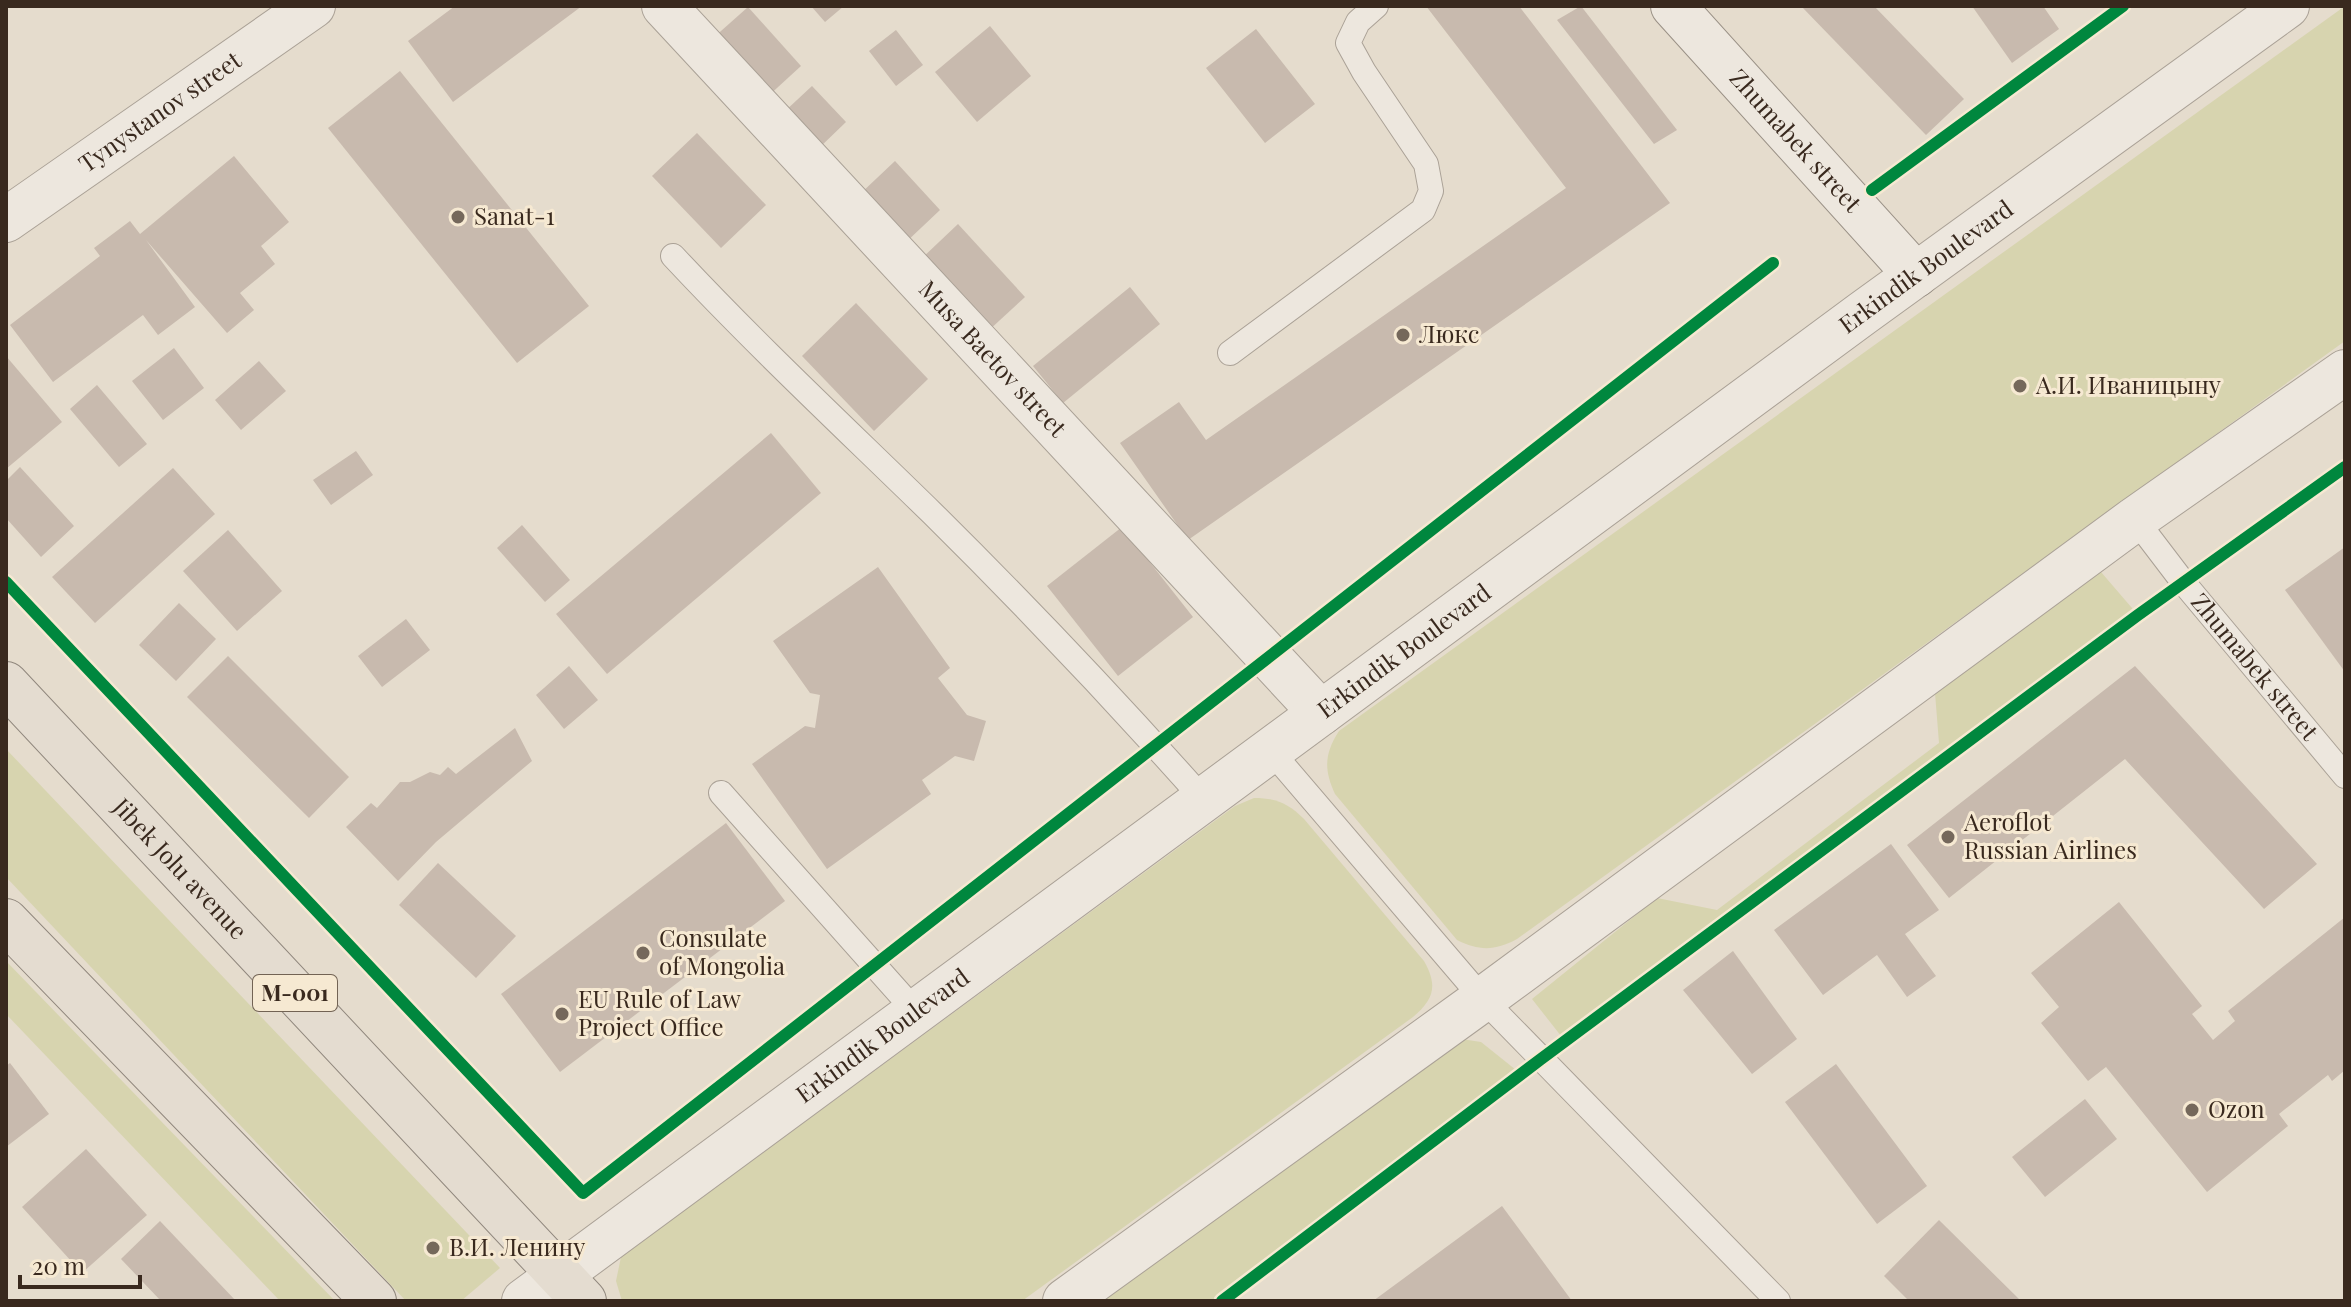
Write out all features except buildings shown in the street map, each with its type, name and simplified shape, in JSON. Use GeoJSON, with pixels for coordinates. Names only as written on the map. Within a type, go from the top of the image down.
{"type":"FeatureCollection","features":[{"type":"Feature","properties":{"kind":"main road","name":"Jibek Jolu avenue"},"geometry":{"type":"LineString","coordinates":[[6,684],[572,1288]]}},
{"type":"Feature","properties":{"kind":"main road"},"geometry":{"type":"LineString","coordinates":[[6,921],[374,1301]]}},
{"type":"Feature","properties":{"kind":"street","name":"Tynystanov street"},"geometry":{"type":"LineString","coordinates":[[6,220],[313,6]]}},
{"type":"Feature","properties":{"kind":"street","name":"Musa Baetov street"},"geometry":{"type":"LineString","coordinates":[[664,6],[1321,713]]}},
{"type":"Feature","properties":{"kind":"street","name":"Zhumabek street"},"geometry":{"type":"LineString","coordinates":[[1673,6],[1916,275]]}},
{"type":"Feature","properties":{"kind":"street","name":"Erkindik Boulevard"},"geometry":{"type":"LineString","coordinates":[[524,1301],[572,1288],[916,1012],[1916,275],[2287,6]]}},
{"type":"Feature","properties":{"kind":"street"},"geometry":{"type":"LineString","coordinates":[[1065,1301],[1483,999],[2135,519],[2345,372]]}},
{"type":"Feature","properties":{"kind":"lane"},"geometry":{"type":"LineString","coordinates":[[1230,353],[1423,210],[1431,191],[1426,164],[1348,43],[1358,22],[1376,6]]}},
{"type":"Feature","properties":{"kind":"lane"},"geometry":{"type":"LineString","coordinates":[[673,256],[734,321],[933,515],[1122,707],[1204,800]]}},
{"type":"Feature","properties":{"kind":"lane","name":"Zhumabek street"},"geometry":{"type":"LineString","coordinates":[[2135,519],[2183,582],[2345,776]]}},
{"type":"Feature","properties":{"kind":"lane"},"geometry":{"type":"LineString","coordinates":[[1271,751],[1483,999],[1778,1301]]}},
{"type":"Feature","properties":{"kind":"lane"},"geometry":{"type":"LineString","coordinates":[[721,793],[916,1012]]}},
{"type":"Feature","properties":{"kind":"shaded area"},"geometry":{"type":"Polygon","coordinates":[[[2345,6],[2345,341],[1517,939],[1487,948],[1457,940],[1335,794],[1327,762],[1330,747],[1339,731],[2345,6]]]}},
{"type":"Feature","properties":{"kind":"shaded area"},"geometry":{"type":"Polygon","coordinates":[[[2101,572],[2138,615],[1565,1041],[1532,999],[1657,898],[1717,910],[1939,743],[1935,693],[2101,572]]]}},
{"type":"Feature","properties":{"kind":"shaded area"},"geometry":{"type":"Polygon","coordinates":[[[6,749],[500,1268],[461,1301],[406,1301],[6,877],[6,749]]]}},
{"type":"Feature","properties":{"kind":"shaded area"},"geometry":{"type":"Polygon","coordinates":[[[1254,798],[1281,802],[1304,819],[1424,961],[1431,978],[1432,992],[1426,1004],[1413,1017],[1022,1301],[622,1301],[616,1281],[621,1257],[1235,806],[1254,798]]]}},
{"type":"Feature","properties":{"kind":"shaded area"},"geometry":{"type":"Polygon","coordinates":[[[6,961],[335,1301],[280,1301],[6,1014],[6,961]]]}},
{"type":"Feature","properties":{"kind":"shaded area"},"geometry":{"type":"Polygon","coordinates":[[[1455,1038],[1481,1042],[1521,1074],[1225,1301],[1102,1301],[1455,1038]]]}},
{"type":"Feature","properties":{"kind":"cycle path"},"geometry":{"type":"LineString","coordinates":[[1872,190],[2123,6]]}},
{"type":"Feature","properties":{"kind":"cycle path"},"geometry":{"type":"LineString","coordinates":[[6,582],[583,1193],[1773,263]]}},
{"type":"Feature","properties":{"kind":"cycle path"},"geometry":{"type":"LineString","coordinates":[[1222,1301],[1541,1059],[2138,615],[2345,467]]}},
{"type":"Feature","properties":{"kind":"place","name":"Sanat-1"},"geometry":{"type":"Point","coordinates":[458,217]}},
{"type":"Feature","properties":{"kind":"place","name":"Люкс"},"geometry":{"type":"Point","coordinates":[1403,335]}},
{"type":"Feature","properties":{"kind":"place","name":"А.И. Иваницыну"},"geometry":{"type":"Point","coordinates":[2020,386]}},
{"type":"Feature","properties":{"kind":"place","name":"Aeroflot Russian Airlines"},"geometry":{"type":"Point","coordinates":[1948,837]}},
{"type":"Feature","properties":{"kind":"place","name":"Consulate of Mongolia"},"geometry":{"type":"Point","coordinates":[643,953]}},
{"type":"Feature","properties":{"kind":"place","name":"EU Rule of Law Project Office"},"geometry":{"type":"Point","coordinates":[562,1014]}},
{"type":"Feature","properties":{"kind":"place","name":"Ozon"},"geometry":{"type":"Point","coordinates":[2192,1110]}},
{"type":"Feature","properties":{"kind":"place","name":"В.И. Ленину"},"geometry":{"type":"Point","coordinates":[433,1248]}}]}
